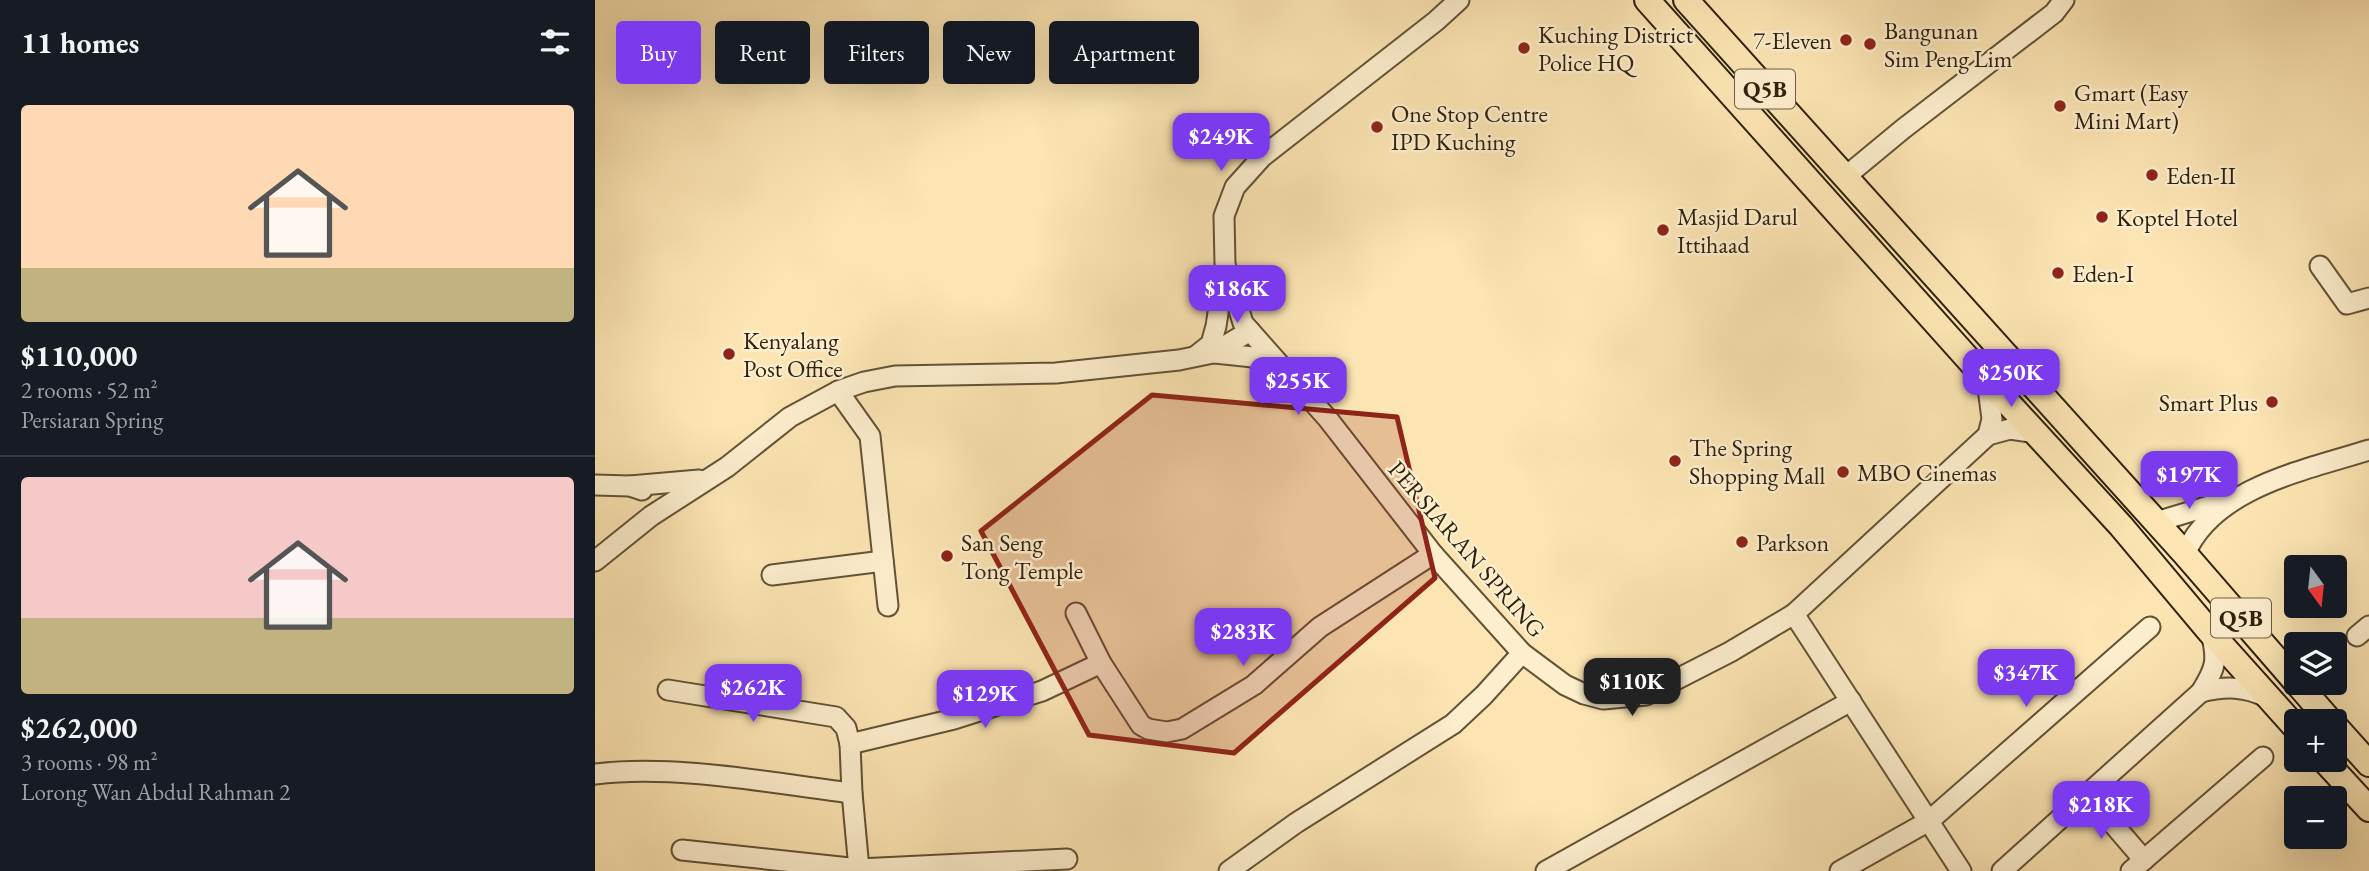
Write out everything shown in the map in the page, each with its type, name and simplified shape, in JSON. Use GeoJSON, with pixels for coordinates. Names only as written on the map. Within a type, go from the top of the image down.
{"type":"FeatureCollection","features":[{"type":"Feature","properties":{"kind":"main road"},"geometry":{"type":"LineString","coordinates":[[1647,0],[2121,526],[2210,632],[2284,714]]}},
{"type":"Feature","properties":{"kind":"main road","name":"Q5B"},"geometry":{"type":"LineString","coordinates":[[1686,0],[2185,554],[2284,668]]}},
{"type":"Feature","properties":{"kind":"main road","name":"Q5B"},"geometry":{"type":"LineString","coordinates":[[2307,695],[2320,709]]}},
{"type":"Feature","properties":{"kind":"main road"},"geometry":{"type":"LineString","coordinates":[[2347,739],[2369,764]]}},
{"type":"Feature","properties":{"kind":"main road"},"geometry":{"type":"LineString","coordinates":[[2335,772],[2369,809]]}},
{"type":"Feature","properties":{"kind":"street"},"geometry":{"type":"LineString","coordinates":[[1204,355],[1211,344],[1216,326],[1226,264],[1224,216],[1228,200],[1245,175],[1262,157],[1459,0]]}},
{"type":"Feature","properties":{"kind":"street"},"geometry":{"type":"LineString","coordinates":[[1845,177],[2054,13],[2064,0]]}},
{"type":"Feature","properties":{"kind":"street","name":"PERSIARAN SPRING"},"geometry":{"type":"LineString","coordinates":[[1226,264],[1243,323],[1328,419],[1433,554],[1522,653],[1565,685],[1603,699],[1646,695],[1674,683],[1794,614],[1989,435]]}},
{"type":"Feature","properties":{"kind":"street"},"geometry":{"type":"LineString","coordinates":[[2320,266],[2347,304],[2369,298]]}},
{"type":"Feature","properties":{"kind":"street"},"geometry":{"type":"LineString","coordinates":[[1204,355],[1250,331]]}},
{"type":"Feature","properties":{"kind":"street"},"geometry":{"type":"LineString","coordinates":[[595,561],[656,512],[727,467],[790,417],[838,391],[865,382],[895,376],[1056,373],[1204,355],[1253,357],[1299,388]]}},
{"type":"Feature","properties":{"kind":"street"},"geometry":{"type":"LineString","coordinates":[[1987,380],[1992,419],[1989,435],[2010,429],[2037,433]]}},
{"type":"Feature","properties":{"kind":"street"},"geometry":{"type":"LineString","coordinates":[[838,391],[870,436],[888,606]]}},
{"type":"Feature","properties":{"kind":"street"},"geometry":{"type":"LineString","coordinates":[[2156,522],[2233,499],[2265,485],[2369,450]]}},
{"type":"Feature","properties":{"kind":"street"},"geometry":{"type":"LineString","coordinates":[[595,485],[631,486],[705,480]]}},
{"type":"Feature","properties":{"kind":"street"},"geometry":{"type":"LineString","coordinates":[[631,486],[656,512]]}},
{"type":"Feature","properties":{"kind":"street"},"geometry":{"type":"LineString","coordinates":[[2185,554],[2192,537],[2233,499]]}},
{"type":"Feature","properties":{"kind":"street"},"geometry":{"type":"LineString","coordinates":[[1076,613],[1101,663],[1140,725],[1167,732],[1182,729],[1254,685],[1320,627],[1433,554]]}},
{"type":"Feature","properties":{"kind":"street"},"geometry":{"type":"LineString","coordinates":[[772,575],[883,561]]}},
{"type":"Feature","properties":{"kind":"street"},"geometry":{"type":"LineString","coordinates":[[1794,614],[1961,871]]}},
{"type":"Feature","properties":{"kind":"street"},"geometry":{"type":"LineString","coordinates":[[1840,871],[1929,821],[2150,626]]}},
{"type":"Feature","properties":{"kind":"street"},"geometry":{"type":"LineString","coordinates":[[2003,871],[2201,692],[2215,670],[2216,652],[2210,632]]}},
{"type":"Feature","properties":{"kind":"street"},"geometry":{"type":"LineString","coordinates":[[1229,871],[1296,823],[1453,724],[1485,695],[1522,653]]}},
{"type":"Feature","properties":{"kind":"street"},"geometry":{"type":"LineString","coordinates":[[850,744],[954,719],[1042,691],[1101,663]]}},
{"type":"Feature","properties":{"kind":"street"},"geometry":{"type":"LineString","coordinates":[[2201,692],[2220,687],[2240,687],[2270,698]]}},
{"type":"Feature","properties":{"kind":"street"},"geometry":{"type":"LineString","coordinates":[[668,690],[836,717],[846,728],[850,744],[859,869]]}},
{"type":"Feature","properties":{"kind":"street"},"geometry":{"type":"LineString","coordinates":[[1546,871],[1851,701]]}},
{"type":"Feature","properties":{"kind":"street"},"geometry":{"type":"LineString","coordinates":[[2089,796],[2138,865],[2263,757]]}},
{"type":"Feature","properties":{"kind":"street"},"geometry":{"type":"LineString","coordinates":[[595,774],[616,771],[670,772],[852,793]]}},
{"type":"Feature","properties":{"kind":"street"},"geometry":{"type":"LineString","coordinates":[[683,850],[859,869],[1067,859]]}},
{"type":"Feature","properties":{"kind":"highlighted area"},"geometry":{"type":"Polygon","coordinates":[[[1152,395],[1397,417],[1435,578],[1234,753],[1089,735],[981,531],[1152,395]]]}},
{"type":"Feature","properties":{"kind":"place","name":"7-Eleven"},"geometry":{"type":"Point","coordinates":[1846,40]}},
{"type":"Feature","properties":{"kind":"place","name":"Bangunan Sim Peng Lim"},"geometry":{"type":"Point","coordinates":[1870,44]}},
{"type":"Feature","properties":{"kind":"place","name":"Kuching District Police HQ"},"geometry":{"type":"Point","coordinates":[1524,48]}},
{"type":"Feature","properties":{"kind":"place","name":"Gmart (Easy Mini Mart)"},"geometry":{"type":"Point","coordinates":[2060,106]}},
{"type":"Feature","properties":{"kind":"place","name":"One Stop Centre IPD Kuching"},"geometry":{"type":"Point","coordinates":[1377,127]}},
{"type":"Feature","properties":{"kind":"place","name":"Eden-II"},"geometry":{"type":"Point","coordinates":[2152,175]}},
{"type":"Feature","properties":{"kind":"place","name":"Koptel Hotel"},"geometry":{"type":"Point","coordinates":[2102,217]}},
{"type":"Feature","properties":{"kind":"place","name":"Masjid Darul Ittihaad"},"geometry":{"type":"Point","coordinates":[1663,230]}},
{"type":"Feature","properties":{"kind":"place","name":"Eden-I"},"geometry":{"type":"Point","coordinates":[2058,273]}},
{"type":"Feature","properties":{"kind":"place","name":"Kenyalang Post Office"},"geometry":{"type":"Point","coordinates":[729,354]}},
{"type":"Feature","properties":{"kind":"place","name":"Smart Plus"},"geometry":{"type":"Point","coordinates":[2272,402]}},
{"type":"Feature","properties":{"kind":"place","name":"The Spring Shopping Mall"},"geometry":{"type":"Point","coordinates":[1675,461]}},
{"type":"Feature","properties":{"kind":"place","name":"MBO Cinemas"},"geometry":{"type":"Point","coordinates":[1843,472]}},
{"type":"Feature","properties":{"kind":"place","name":"Parkson"},"geometry":{"type":"Point","coordinates":[1742,542]}},
{"type":"Feature","properties":{"kind":"place","name":"San Seng Tong Temple"},"geometry":{"type":"Point","coordinates":[947,556]}}]}
